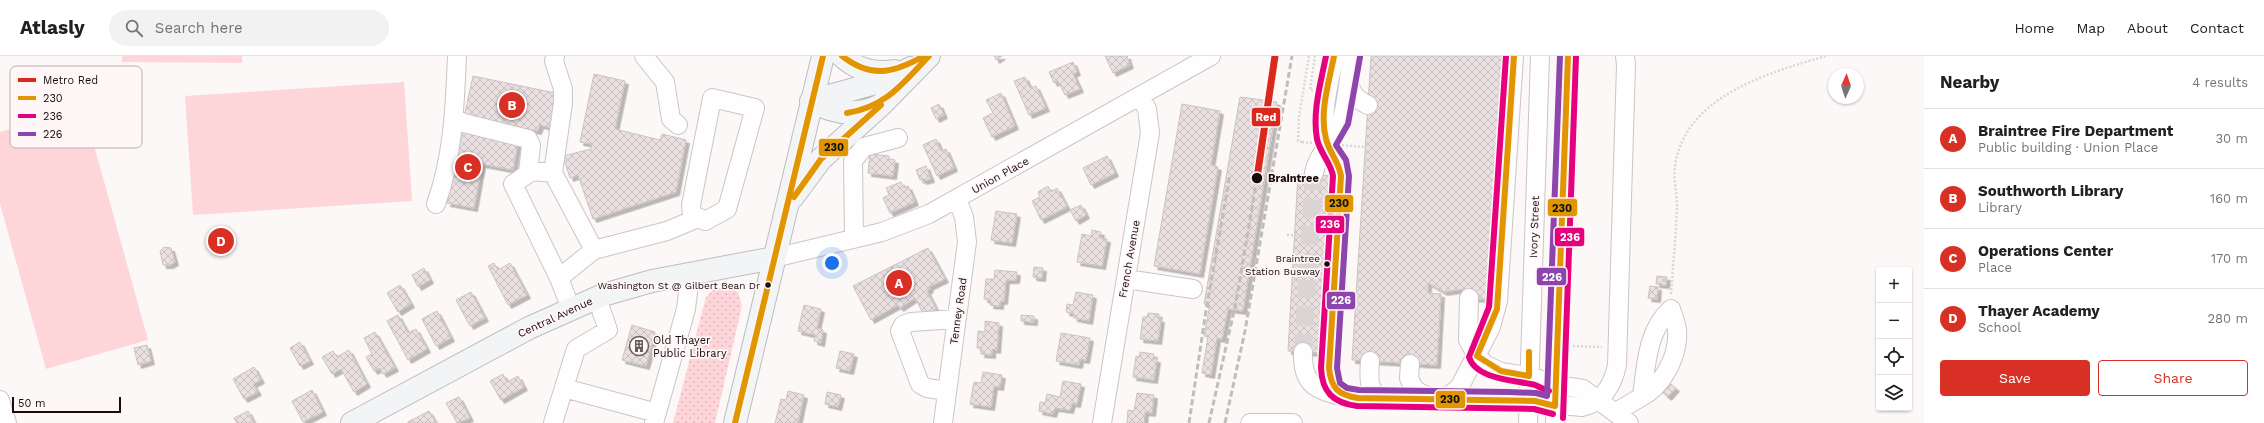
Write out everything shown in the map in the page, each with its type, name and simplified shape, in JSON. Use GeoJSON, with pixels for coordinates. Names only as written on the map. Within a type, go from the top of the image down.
{"type":"FeatureCollection","features":[{"type":"Feature","properties":{"kind":"main road"},"geometry":{"type":"LineString","coordinates":[[735,423],[822,56]]}},
{"type":"Feature","properties":{"kind":"main road"},"geometry":{"type":"LineString","coordinates":[[842,56],[862,69],[880,72],[900,70],[926,56]]}},
{"type":"Feature","properties":{"kind":"main road"},"geometry":{"type":"LineString","coordinates":[[811,101],[892,78],[911,68],[926,56]]}},
{"type":"Feature","properties":{"kind":"main road"},"geometry":{"type":"LineString","coordinates":[[785,210],[821,159],[881,105],[926,56]]}},
{"type":"Feature","properties":{"kind":"main road"},"geometry":{"type":"LineString","coordinates":[[811,101],[828,109],[847,113],[865,111],[881,105]]}},
{"type":"Feature","properties":{"kind":"main road","name":"Central Avenue"},"geometry":{"type":"LineString","coordinates":[[352,423],[529,328],[597,298],[630,286],[774,258]]}},
{"type":"Feature","properties":{"kind":"street"},"geometry":{"type":"LineString","coordinates":[[436,204],[443,185],[454,119],[457,56]]}},
{"type":"Feature","properties":{"kind":"street"},"geometry":{"type":"LineString","coordinates":[[555,56],[554,61],[563,89],[563,103],[553,173],[594,250]]}},
{"type":"Feature","properties":{"kind":"street"},"geometry":{"type":"LineString","coordinates":[[644,56],[665,82],[671,119],[678,125]]}},
{"type":"Feature","properties":{"kind":"street","name":"Union Place"},"geometry":{"type":"LineString","coordinates":[[774,258],[854,239],[910,223],[958,199],[1211,56]]}},
{"type":"Feature","properties":{"kind":"street"},"geometry":{"type":"LineString","coordinates":[[1334,56],[1325,111],[1324,128],[1327,145],[1339,163],[1341,176],[1329,376],[1333,388],[1345,397]]}},
{"type":"Feature","properties":{"kind":"street"},"geometry":{"type":"LineString","coordinates":[[1314,173],[1317,161],[1340,122],[1352,56]]}},
{"type":"Feature","properties":{"kind":"street"},"geometry":{"type":"LineString","coordinates":[[1410,364],[1409,378],[1414,389],[1425,395],[1439,399],[1456,392],[1477,356],[1495,318],[1498,305],[1514,56]]}},
{"type":"Feature","properties":{"kind":"street","name":"Ivory Street"},"geometry":{"type":"LineString","coordinates":[[1528,423],[1540,56]]}},
{"type":"Feature","properties":{"kind":"street"},"geometry":{"type":"LineString","coordinates":[[1547,56],[1544,122],[1545,132],[1548,136],[1559,134],[1563,129],[1566,116]]}},
{"type":"Feature","properties":{"kind":"street"},"geometry":{"type":"LineString","coordinates":[[1555,414],[1568,56]]}},
{"type":"Feature","properties":{"kind":"street"},"geometry":{"type":"LineString","coordinates":[[1303,352],[1303,369],[1309,381],[1323,391],[1345,397],[1529,401],[1555,414],[1590,405],[1600,400],[1616,372],[1618,348],[1626,65],[1625,56]]}},
{"type":"Feature","properties":{"kind":"street"},"geometry":{"type":"LineString","coordinates":[[1349,74],[1352,93],[1360,102],[1368,105]]}},
{"type":"Feature","properties":{"kind":"street","name":"French Avenue"},"geometry":{"type":"LineString","coordinates":[[1102,423],[1150,133],[1147,109],[1140,96]]}},
{"type":"Feature","properties":{"kind":"street"},"geometry":{"type":"LineString","coordinates":[[712,98],[755,108],[727,209],[705,222],[698,218],[692,214],[691,205],[712,98]]}},
{"type":"Feature","properties":{"kind":"street"},"geometry":{"type":"LineString","coordinates":[[454,119],[464,124],[528,139],[531,145],[528,173]]}},
{"type":"Feature","properties":{"kind":"street"},"geometry":{"type":"LineString","coordinates":[[854,239],[853,161],[864,147],[873,143],[898,138]]}},
{"type":"Feature","properties":{"kind":"street"},"geometry":{"type":"LineString","coordinates":[[553,173],[532,171],[513,184],[572,308]]}},
{"type":"Feature","properties":{"kind":"street","name":"Tenney Road"},"geometry":{"type":"LineString","coordinates":[[943,423],[967,242],[964,217],[958,199]]}},
{"type":"Feature","properties":{"kind":"street"},"geometry":{"type":"LineString","coordinates":[[559,278],[594,250],[667,231],[698,218]]}},
{"type":"Feature","properties":{"kind":"street"},"geometry":{"type":"LineString","coordinates":[[564,388],[656,418],[686,309],[688,292],[686,275]]}},
{"type":"Feature","properties":{"kind":"street"},"geometry":{"type":"LineString","coordinates":[[1126,279],[1193,289]]}},
{"type":"Feature","properties":{"kind":"street"},"geometry":{"type":"LineString","coordinates":[[553,423],[576,349],[608,330],[597,298]]}},
{"type":"Feature","properties":{"kind":"street"},"geometry":{"type":"LineString","coordinates":[[1469,298],[1467,332],[1471,347],[1486,365],[1501,372],[1529,376],[1556,384],[1583,389],[1600,400],[1621,419],[1642,396],[1652,340],[1660,320],[1671,309]]}},
{"type":"Feature","properties":{"kind":"street"},"geometry":{"type":"LineString","coordinates":[[947,391],[927,388],[920,384],[900,331],[903,325],[911,322],[957,319]]}},
{"type":"Feature","properties":{"kind":"street"},"geometry":{"type":"LineString","coordinates":[[1370,361],[1370,386],[1372,392],[1382,399]]}},
{"type":"Feature","properties":{"kind":"street"},"geometry":{"type":"LineString","coordinates":[[0,400],[7,423]]}},
{"type":"Feature","properties":{"kind":"street"},"geometry":{"type":"LineString","coordinates":[[1250,423],[1293,423]]}},
{"type":"Feature","properties":{"kind":"path"},"geometry":{"type":"LineString","coordinates":[[1309,56],[1299,117],[1298,141],[1365,147]]}},
{"type":"Feature","properties":{"kind":"path"},"geometry":{"type":"LineString","coordinates":[[1671,309],[1677,204],[1675,166],[1688,128],[1706,110],[1744,86],[1774,72],[1826,56]]}},
{"type":"Feature","properties":{"kind":"path"},"geometry":{"type":"LineString","coordinates":[[1287,234],[1300,236]]}},
{"type":"Feature","properties":{"kind":"path"},"geometry":{"type":"LineString","coordinates":[[1570,352],[1570,346],[1618,348]]}},
{"type":"Feature","properties":{"kind":"shaded area"},"geometry":{"type":"Polygon","coordinates":[[[122,56],[242,56],[242,63],[122,62],[122,56]]]}},
{"type":"Feature","properties":{"kind":"shaded area"},"geometry":{"type":"Polygon","coordinates":[[[404,82],[412,201],[193,215],[185,96],[404,82]]]}},
{"type":"Feature","properties":{"kind":"shaded area"},"geometry":{"type":"Polygon","coordinates":[[[10,129],[10,148],[95,148],[148,340],[46,369],[0,204],[0,132],[10,129]]]}},
{"type":"Feature","properties":{"kind":"shaded area"},"geometry":{"type":"Polygon","coordinates":[[[727,287],[738,292],[742,306],[715,423],[673,423],[706,297],[714,289],[727,287]]]}},
{"type":"Feature","properties":{"kind":"building"},"geometry":{"type":"Polygon","coordinates":[[[994,56],[1002,56],[996,60],[994,56]]]}},
{"type":"Feature","properties":{"kind":"building"},"geometry":{"type":"Polygon","coordinates":[[[1105,56],[1128,56],[1130,65],[1113,73],[1105,56]]]}},
{"type":"Feature","properties":{"kind":"building"},"geometry":{"type":"Polygon","coordinates":[[[1371,56],[1502,56],[1487,299],[1462,298],[1463,289],[1444,292],[1428,283],[1428,293],[1441,294],[1437,365],[1352,360],[1371,56]]]}},
{"type":"Feature","properties":{"kind":"building"},"geometry":{"type":"Polygon","coordinates":[[[1073,62],[1077,72],[1073,74],[1080,89],[1065,95],[1058,81],[1054,83],[1049,72],[1073,62]]]}},
{"type":"Feature","properties":{"kind":"building"},"geometry":{"type":"Polygon","coordinates":[[[594,74],[625,81],[615,129],[660,140],[662,134],[686,140],[676,192],[593,219],[578,175],[570,178],[563,156],[591,149],[592,144],[580,142],[594,74]]]}},
{"type":"Feature","properties":{"kind":"building"},"geometry":{"type":"Polygon","coordinates":[[[473,76],[560,94],[553,128],[540,125],[538,131],[464,117],[473,76]]]}},
{"type":"Feature","properties":{"kind":"building"},"geometry":{"type":"Polygon","coordinates":[[[1025,77],[1030,88],[1036,86],[1046,108],[1029,115],[1014,81],[1025,77]]]}},
{"type":"Feature","properties":{"kind":"building"},"geometry":{"type":"Polygon","coordinates":[[[1001,93],[1015,126],[992,137],[983,118],[993,113],[986,100],[1001,93]]]}},
{"type":"Feature","properties":{"kind":"building"},"geometry":{"type":"Polygon","coordinates":[[[1240,97],[1277,102],[1243,311],[1228,309],[1222,339],[1217,338],[1211,375],[1202,373],[1208,337],[1204,336],[1210,305],[1204,304],[1240,97]]]}},
{"type":"Feature","properties":{"kind":"building"},"geometry":{"type":"Polygon","coordinates":[[[939,104],[944,115],[936,119],[931,108],[939,104]]]}},
{"type":"Feature","properties":{"kind":"building"},"geometry":{"type":"Polygon","coordinates":[[[1182,104],[1220,111],[1211,165],[1218,167],[1200,274],[1154,266],[1182,104]]]}},
{"type":"Feature","properties":{"kind":"building"},"geometry":{"type":"Polygon","coordinates":[[[461,131],[518,142],[513,170],[482,164],[474,208],[447,203],[461,131]]]}},
{"type":"Feature","properties":{"kind":"building"},"geometry":{"type":"Polygon","coordinates":[[[936,139],[941,151],[946,149],[954,168],[937,176],[923,145],[936,139]]]}},
{"type":"Feature","properties":{"kind":"building"},"geometry":{"type":"Polygon","coordinates":[[[870,154],[889,156],[889,159],[895,160],[893,176],[868,173],[870,154]]]}},
{"type":"Feature","properties":{"kind":"building"},"geometry":{"type":"Polygon","coordinates":[[[1107,156],[1115,173],[1091,185],[1083,168],[1107,156]]]}},
{"type":"Feature","properties":{"kind":"building"},"geometry":{"type":"Polygon","coordinates":[[[926,166],[931,179],[923,181],[922,179],[920,180],[916,170],[926,166]]]}},
{"type":"Feature","properties":{"kind":"building"},"geometry":{"type":"Polygon","coordinates":[[[1298,174],[1334,176],[1323,353],[1288,351],[1298,174]]]}},
{"type":"Feature","properties":{"kind":"building"},"geometry":{"type":"Polygon","coordinates":[[[901,182],[904,188],[908,186],[915,202],[890,213],[883,198],[889,195],[886,188],[901,182]]]}},
{"type":"Feature","properties":{"kind":"building"},"geometry":{"type":"Polygon","coordinates":[[[1048,186],[1051,192],[1057,188],[1067,207],[1041,220],[1032,201],[1040,197],[1038,192],[1048,186]]]}},
{"type":"Feature","properties":{"kind":"building"},"geometry":{"type":"Polygon","coordinates":[[[1081,205],[1086,215],[1076,221],[1070,210],[1081,205]]]}},
{"type":"Feature","properties":{"kind":"building"},"geometry":{"type":"Polygon","coordinates":[[[996,211],[1017,214],[1012,243],[991,240],[996,211]]]}},
{"type":"Feature","properties":{"kind":"building"},"geometry":{"type":"Polygon","coordinates":[[[1092,230],[1101,232],[1100,238],[1107,239],[1102,266],[1077,262],[1082,234],[1091,236],[1092,230]]]}},
{"type":"Feature","properties":{"kind":"building"},"geometry":{"type":"Polygon","coordinates":[[[164,247],[171,248],[175,262],[170,265],[163,265],[160,251],[164,247]]]}},
{"type":"Feature","properties":{"kind":"building"},"geometry":{"type":"Polygon","coordinates":[[[928,248],[945,279],[929,287],[930,289],[927,291],[936,309],[924,315],[915,298],[900,308],[898,305],[871,320],[853,286],[928,248]]]}},
{"type":"Feature","properties":{"kind":"building"},"geometry":{"type":"Polygon","coordinates":[[[494,263],[498,270],[510,263],[527,295],[508,305],[488,266],[494,263]]]}},
{"type":"Feature","properties":{"kind":"building"},"geometry":{"type":"Polygon","coordinates":[[[1034,267],[1043,268],[1042,278],[1033,277],[1034,267]]]}},
{"type":"Feature","properties":{"kind":"building"},"geometry":{"type":"Polygon","coordinates":[[[424,268],[430,280],[418,287],[412,275],[424,268]]]}},
{"type":"Feature","properties":{"kind":"building"},"geometry":{"type":"Polygon","coordinates":[[[995,270],[1017,272],[1016,280],[1006,280],[1004,301],[1000,301],[1000,306],[990,305],[991,300],[984,299],[986,279],[994,279],[995,270]]]}},
{"type":"Feature","properties":{"kind":"building"},"geometry":{"type":"Polygon","coordinates":[[[1657,276],[1667,277],[1666,285],[1656,284],[1657,276]]]}},
{"type":"Feature","properties":{"kind":"building"},"geometry":{"type":"Polygon","coordinates":[[[400,285],[411,304],[398,312],[387,293],[400,285]]]}},
{"type":"Feature","properties":{"kind":"building"},"geometry":{"type":"Polygon","coordinates":[[[1650,286],[1658,287],[1657,299],[1648,298],[1650,286]]]}},
{"type":"Feature","properties":{"kind":"building"},"geometry":{"type":"Polygon","coordinates":[[[471,292],[485,318],[470,326],[456,300],[471,292]]]}},
{"type":"Feature","properties":{"kind":"building"},"geometry":{"type":"Polygon","coordinates":[[[1076,292],[1093,295],[1089,321],[1074,318],[1074,314],[1066,312],[1067,304],[1073,305],[1076,292]]]}},
{"type":"Feature","properties":{"kind":"building"},"geometry":{"type":"Polygon","coordinates":[[[804,305],[821,309],[817,328],[823,330],[821,343],[814,341],[815,335],[798,331],[804,305]]]}},
{"type":"Feature","properties":{"kind":"building"},"geometry":{"type":"Polygon","coordinates":[[[437,311],[451,338],[436,346],[422,319],[437,311]]]}},
{"type":"Feature","properties":{"kind":"building"},"geometry":{"type":"Polygon","coordinates":[[[1148,313],[1159,314],[1158,319],[1161,319],[1158,341],[1140,339],[1143,317],[1147,317],[1148,313]]]}},
{"type":"Feature","properties":{"kind":"building"},"geometry":{"type":"Polygon","coordinates":[[[398,315],[408,333],[416,329],[427,349],[408,360],[387,321],[398,315]]]}},
{"type":"Feature","properties":{"kind":"building"},"geometry":{"type":"Polygon","coordinates":[[[1021,315],[1034,316],[1034,322],[1021,321],[1021,315]]]}},
{"type":"Feature","properties":{"kind":"building"},"geometry":{"type":"Polygon","coordinates":[[[985,321],[999,323],[997,350],[992,349],[992,355],[981,354],[982,348],[977,348],[978,331],[985,332],[985,321]]]}},
{"type":"Feature","properties":{"kind":"building","name":"Old Thayer Public Library"},"geometry":{"type":"Polygon","coordinates":[[[632,325],[655,332],[646,366],[622,360],[632,325]]]}},
{"type":"Feature","properties":{"kind":"building"},"geometry":{"type":"Polygon","coordinates":[[[375,332],[395,368],[383,374],[380,368],[374,371],[366,357],[372,354],[364,338],[375,332]]]}},
{"type":"Feature","properties":{"kind":"building"},"geometry":{"type":"Polygon","coordinates":[[[1061,333],[1090,338],[1086,360],[1080,359],[1079,365],[1056,361],[1061,333]]]}},
{"type":"Feature","properties":{"kind":"building"},"geometry":{"type":"Polygon","coordinates":[[[300,342],[310,361],[300,366],[290,348],[300,342]]]}},
{"type":"Feature","properties":{"kind":"building"},"geometry":{"type":"Polygon","coordinates":[[[147,345],[151,361],[138,365],[134,348],[147,345]]]}},
{"type":"Feature","properties":{"kind":"building"},"geometry":{"type":"Polygon","coordinates":[[[349,350],[367,384],[354,392],[341,369],[332,374],[322,357],[333,351],[337,357],[349,350]]]}},
{"type":"Feature","properties":{"kind":"building"},"geometry":{"type":"Polygon","coordinates":[[[840,351],[854,354],[850,371],[836,368],[840,351]]]}},
{"type":"Feature","properties":{"kind":"building"},"geometry":{"type":"Polygon","coordinates":[[[1140,352],[1154,354],[1153,359],[1157,359],[1154,380],[1133,377],[1136,356],[1139,357],[1140,352]]]}},
{"type":"Feature","properties":{"kind":"building"},"geometry":{"type":"Polygon","coordinates":[[[254,367],[261,380],[253,384],[258,392],[244,399],[233,379],[254,367]]]}},
{"type":"Feature","properties":{"kind":"building"},"geometry":{"type":"Polygon","coordinates":[[[983,372],[1002,375],[1000,387],[994,386],[991,407],[970,404],[974,382],[981,383],[983,372]]]}},
{"type":"Feature","properties":{"kind":"building"},"geometry":{"type":"Polygon","coordinates":[[[503,374],[507,382],[518,376],[524,387],[501,400],[490,381],[503,374]]]}},
{"type":"Feature","properties":{"kind":"building"},"geometry":{"type":"Polygon","coordinates":[[[1063,381],[1081,384],[1077,404],[1072,403],[1070,410],[1055,408],[1053,414],[1039,411],[1040,402],[1045,403],[1047,394],[1060,397],[1063,381]]]}},
{"type":"Feature","properties":{"kind":"building"},"geometry":{"type":"Polygon","coordinates":[[[1671,384],[1676,388],[1668,397],[1663,393],[1671,384]]]}},
{"type":"Feature","properties":{"kind":"building"},"geometry":{"type":"Polygon","coordinates":[[[312,390],[323,412],[303,422],[292,401],[312,390]]]}},
{"type":"Feature","properties":{"kind":"building"},"geometry":{"type":"Polygon","coordinates":[[[788,391],[804,395],[798,423],[775,423],[781,399],[786,400],[788,391]]]}},
{"type":"Feature","properties":{"kind":"building"},"geometry":{"type":"Polygon","coordinates":[[[827,392],[841,395],[838,407],[825,404],[827,392]]]}},
{"type":"Feature","properties":{"kind":"building"},"geometry":{"type":"Polygon","coordinates":[[[1137,393],[1154,395],[1152,413],[1145,412],[1144,423],[1127,423],[1128,410],[1134,411],[1137,393]]]}},
{"type":"Feature","properties":{"kind":"building"},"geometry":{"type":"Polygon","coordinates":[[[459,397],[470,418],[457,423],[446,403],[459,397]]]}},
{"type":"Feature","properties":{"kind":"building"},"geometry":{"type":"Polygon","coordinates":[[[248,411],[254,423],[237,423],[234,418],[248,411]]]}},
{"type":"Feature","properties":{"kind":"building"},"geometry":{"type":"Polygon","coordinates":[[[429,411],[436,423],[408,423],[408,422],[429,411]]]}},
{"type":"Feature","properties":{"kind":"tunnel"},"geometry":{"type":"LineString","coordinates":[[1303,352],[1314,173]]}},
{"type":"Feature","properties":{"kind":"railway"},"geometry":{"type":"LineString","coordinates":[[1225,423],[1245,331],[1292,56]]}},
{"type":"Feature","properties":{"kind":"railway"},"geometry":{"type":"LineString","coordinates":[[1189,423],[1206,311],[1230,174]]}},
{"type":"Feature","properties":{"kind":"railway"},"geometry":{"type":"LineString","coordinates":[[1209,423],[1236,302],[1257,178]]}},
{"type":"Feature","properties":{"kind":"metro line","name":"Red"},"geometry":{"type":"LineString","coordinates":[[1257,178],[1275,56]]}},
{"type":"Feature","properties":{"kind":"transit line","name":"230"},"geometry":{"type":"LineString","coordinates":[[735,423],[823,56]]}},
{"type":"Feature","properties":{"kind":"transit line","name":"230"},"geometry":{"type":"LineString","coordinates":[[842,56],[863,68],[873,71],[893,70],[924,56]]}},
{"type":"Feature","properties":{"kind":"transit line","name":"230"},"geometry":{"type":"LineString","coordinates":[[847,113],[861,110],[883,99],[902,84],[929,56]]}},
{"type":"Feature","properties":{"kind":"transit line","name":"236"},"geometry":{"type":"LineString","coordinates":[[1326,56],[1316,108],[1316,129],[1318,144],[1332,171],[1333,176],[1321,368],[1324,384],[1330,395],[1341,402],[1357,406],[1534,409],[1553,414]]}},
{"type":"Feature","properties":{"kind":"transit line","name":"230"},"geometry":{"type":"LineString","coordinates":[[1334,56],[1324,108],[1324,129],[1327,144],[1338,166],[1341,176],[1329,368],[1334,385],[1345,395],[1358,398],[1535,401],[1555,406],[1568,56]]}},
{"type":"Feature","properties":{"kind":"transit line","name":"236"},"geometry":{"type":"LineString","coordinates":[[1506,56],[1489,307],[1469,357],[1473,365],[1488,375],[1535,385],[1549,391]]}},
{"type":"Feature","properties":{"kind":"transit line","name":"230"},"geometry":{"type":"LineString","coordinates":[[1514,56],[1497,309],[1477,356],[1501,371],[1529,376],[1529,352]]}},
{"type":"Feature","properties":{"kind":"transit line","name":"226"},"geometry":{"type":"LineString","coordinates":[[1360,57],[1348,124],[1336,145],[1346,160],[1349,176],[1337,368],[1340,383],[1347,388],[1359,390],[1509,392],[1536,393],[1547,396],[1560,56]]}},
{"type":"Feature","properties":{"kind":"transit line","name":"236"},"geometry":{"type":"LineString","coordinates":[[1563,418],[1576,56]]}},
{"type":"Feature","properties":{"kind":"transit line","name":"230"},"geometry":{"type":"LineString","coordinates":[[794,197],[821,159],[881,105]]}},
{"type":"Feature","properties":{"kind":"place","name":"Southworth Library"},"geometry":{"type":"Point","coordinates":[512,105]}},
{"type":"Feature","properties":{"kind":"place","name":"Operations Center"},"geometry":{"type":"Point","coordinates":[468,167]}},
{"type":"Feature","properties":{"kind":"place","name":"Braintree"},"geometry":{"type":"Point","coordinates":[1257,178]}},
{"type":"Feature","properties":{"kind":"place","name":"Thayer Academy"},"geometry":{"type":"Point","coordinates":[221,241]}},
{"type":"Feature","properties":{"kind":"place","name":"Braintree Station Busway"},"geometry":{"type":"Point","coordinates":[1327,264]}},
{"type":"Feature","properties":{"kind":"place","name":"Braintree Fire Department"},"geometry":{"type":"Point","coordinates":[899,283]}},
{"type":"Feature","properties":{"kind":"place","name":"Washington St @ Gilbert Bean Dr"},"geometry":{"type":"Point","coordinates":[768,285]}},
{"type":"Feature","properties":{"kind":"place","name":"Old Thayer Public Library"},"geometry":{"type":"Point","coordinates":[639,346]}}]}
